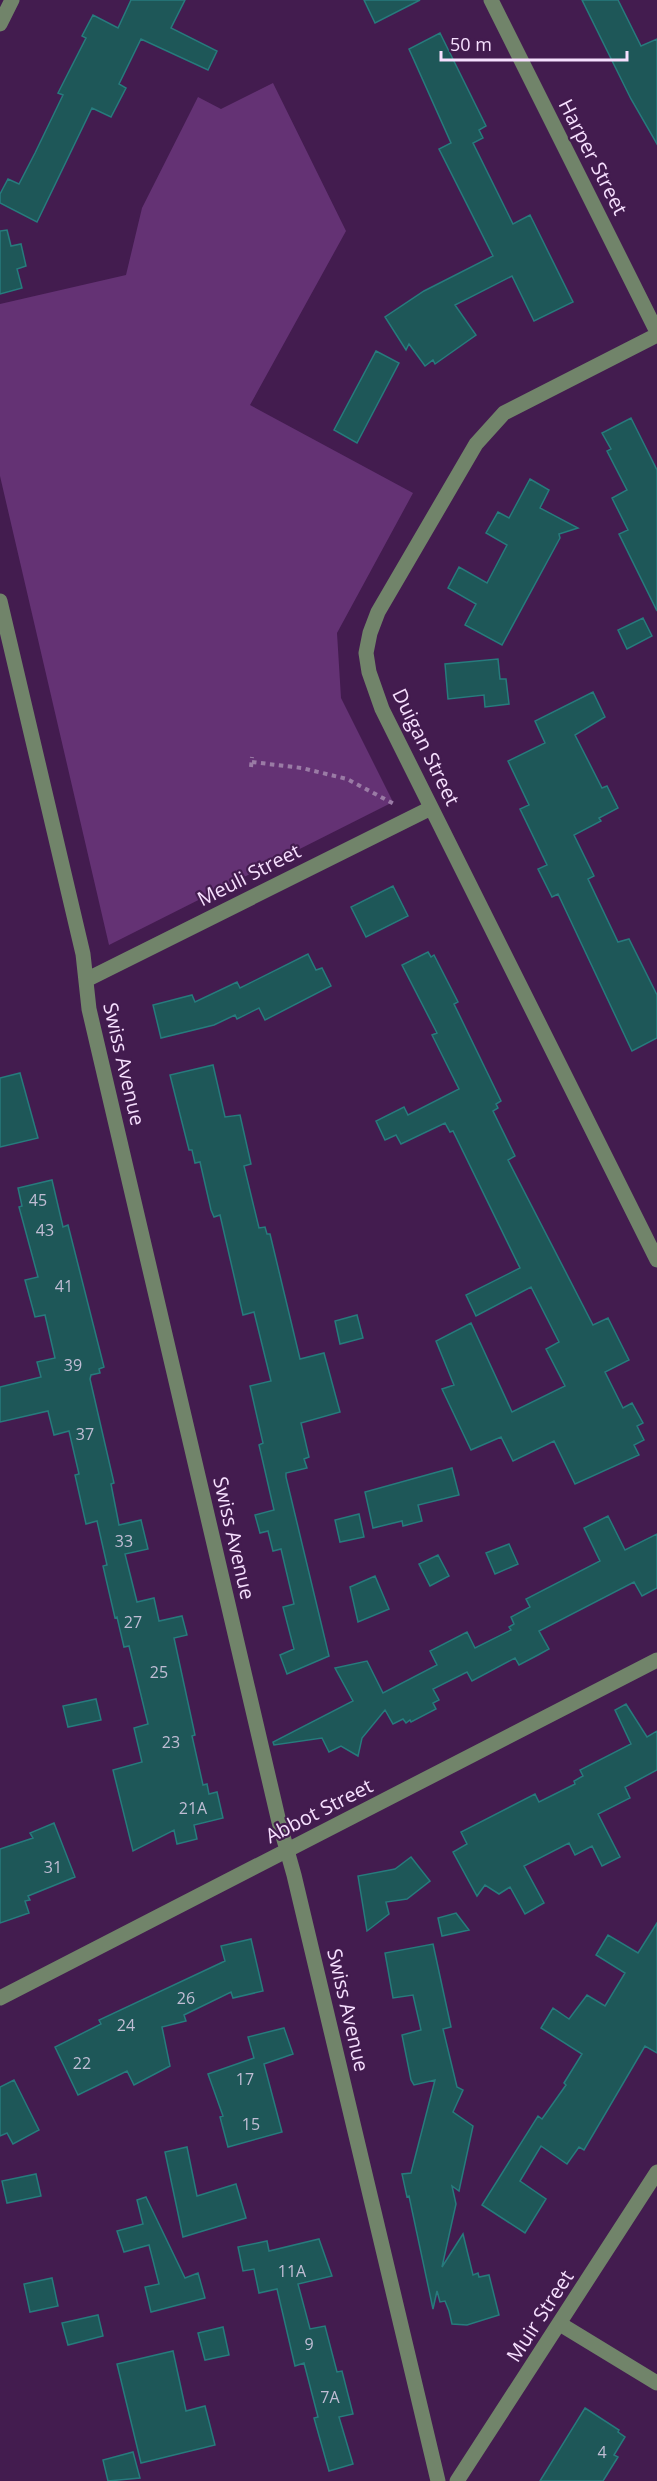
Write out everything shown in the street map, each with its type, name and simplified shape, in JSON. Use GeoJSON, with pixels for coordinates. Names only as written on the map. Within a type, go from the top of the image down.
{"type":"FeatureCollection","features":[{"type":"Feature","properties":{"kind":"street"},"geometry":{"type":"LineString","coordinates":[[0,24],[12,0]]}},
{"type":"Feature","properties":{"kind":"street","name":"Harper Street"},"geometry":{"type":"LineString","coordinates":[[491,0],[657,334]]}},
{"type":"Feature","properties":{"kind":"street","name":"Duigan Street"},"geometry":{"type":"LineString","coordinates":[[657,334],[504,413],[476,444],[378,612],[366,653],[369,672],[382,709],[657,1260]]}},
{"type":"Feature","properties":{"kind":"street","name":"Swiss Avenue"},"geometry":{"type":"LineString","coordinates":[[0,602],[83,954],[92,1020],[438,2481]]}},
{"type":"Feature","properties":{"kind":"street","name":"Meuli Street"},"geometry":{"type":"LineString","coordinates":[[86,980],[431,808]]}},
{"type":"Feature","properties":{"kind":"street","name":"Abbot Street"},"geometry":{"type":"LineString","coordinates":[[0,1998],[657,1660]]}},
{"type":"Feature","properties":{"kind":"street","name":"Muir Street"},"geometry":{"type":"LineString","coordinates":[[457,2481],[657,2172]]}},
{"type":"Feature","properties":{"kind":"street"},"geometry":{"type":"LineString","coordinates":[[560,2324],[657,2383]]}},
{"type":"Feature","properties":{"kind":"path"},"geometry":{"type":"LineString","coordinates":[[251,767],[252,759],[347,779],[393,802],[410,818]]}},
{"type":"Feature","properties":{"kind":"shaded area"},"geometry":{"type":"Polygon","coordinates":[[[273,83],[346,231],[250,405],[413,493],[337,633],[341,698],[393,802],[109,945],[0,476],[0,304],[126,275],[142,208],[198,97],[221,109],[273,83]]]}},
{"type":"Feature","properties":{"kind":"building"},"geometry":{"type":"Polygon","coordinates":[[[131,0],[185,0],[171,28],[217,51],[208,70],[141,39],[119,84],[126,88],[111,117],[92,108],[37,222],[0,203],[0,194],[8,179],[19,184],[35,153],[63,95],[58,93],[86,38],[82,36],[93,15],[118,28],[131,0]]]}},
{"type":"Feature","properties":{"kind":"building"},"geometry":{"type":"Polygon","coordinates":[[[364,0],[420,0],[375,23],[364,0]]]}},
{"type":"Feature","properties":{"kind":"building"},"geometry":{"type":"Polygon","coordinates":[[[582,0],[618,0],[641,46],[657,39],[657,144],[631,99],[582,0]]]}},
{"type":"Feature","properties":{"kind":"building"},"geometry":{"type":"Polygon","coordinates":[[[440,33],[486,126],[479,130],[483,138],[473,143],[513,224],[530,215],[573,302],[534,321],[512,276],[455,305],[476,335],[435,364],[433,360],[425,366],[409,344],[406,350],[385,317],[424,291],[493,256],[439,149],[451,143],[409,49],[440,33]]]}},
{"type":"Feature","properties":{"kind":"building"},"geometry":{"type":"Polygon","coordinates":[[[7,230],[11,246],[21,244],[26,266],[17,269],[22,288],[0,294],[0,231],[7,230]]]}},
{"type":"Feature","properties":{"kind":"building"},"geometry":{"type":"Polygon","coordinates":[[[376,351],[399,363],[357,443],[334,430],[376,351]]]}},
{"type":"Feature","properties":{"kind":"building"},"geometry":{"type":"Polygon","coordinates":[[[631,418],[657,470],[657,611],[619,534],[628,530],[612,498],[627,490],[607,451],[611,449],[602,433],[631,418]]]}},
{"type":"Feature","properties":{"kind":"building"},"geometry":{"type":"Polygon","coordinates":[[[530,479],[549,490],[540,508],[578,528],[559,534],[560,538],[502,645],[465,625],[476,604],[448,588],[459,567],[487,583],[507,545],[486,533],[498,512],[509,518],[530,479]]]}},
{"type":"Feature","properties":{"kind":"building"},"geometry":{"type":"Polygon","coordinates":[[[643,618],[652,636],[627,649],[618,630],[643,618]]]}},
{"type":"Feature","properties":{"kind":"building"},"geometry":{"type":"Polygon","coordinates":[[[498,659],[500,679],[506,679],[509,704],[485,707],[484,695],[448,699],[445,664],[498,659]]]}},
{"type":"Feature","properties":{"kind":"building"},"geometry":{"type":"Polygon","coordinates":[[[593,692],[605,717],[575,735],[602,788],[607,786],[618,808],[599,818],[601,821],[574,835],[594,876],[588,879],[618,942],[629,939],[657,995],[657,1038],[632,1051],[558,894],[552,897],[538,869],[547,865],[520,809],[529,805],[508,761],[545,743],[535,721],[593,692]]]}},
{"type":"Feature","properties":{"kind":"building"},"geometry":{"type":"Polygon","coordinates":[[[393,886],[408,916],[366,937],[351,907],[393,886]]]}},
{"type":"Feature","properties":{"kind":"building"},"geometry":{"type":"Polygon","coordinates":[[[428,952],[431,957],[434,955],[458,1002],[454,1004],[501,1101],[496,1104],[498,1108],[493,1111],[515,1156],[508,1160],[593,1325],[608,1318],[629,1360],[605,1372],[623,1408],[632,1403],[643,1423],[637,1426],[644,1440],[634,1445],[639,1455],[575,1484],[554,1441],[513,1461],[501,1437],[471,1450],[442,1389],[454,1385],[436,1341],[471,1323],[512,1412],[565,1386],[546,1349],[559,1342],[531,1287],[476,1316],[466,1295],[520,1268],[453,1131],[450,1132],[445,1123],[401,1144],[396,1135],[385,1140],[376,1121],[404,1107],[408,1115],[459,1089],[432,1035],[437,1033],[402,965],[428,952]]]}},
{"type":"Feature","properties":{"kind":"building"},"geometry":{"type":"Polygon","coordinates":[[[308,954],[316,970],[322,968],[331,986],[265,1020],[259,1008],[237,1019],[235,1015],[214,1025],[161,1038],[153,1005],[192,995],[195,1002],[237,982],[240,988],[308,954]]]}},
{"type":"Feature","properties":{"kind":"building"},"geometry":{"type":"Polygon","coordinates":[[[213,1065],[225,1117],[240,1115],[251,1164],[244,1166],[259,1228],[265,1227],[267,1234],[270,1234],[300,1359],[324,1353],[340,1412],[301,1423],[309,1457],[304,1459],[307,1468],[286,1473],[329,1656],[287,1674],[280,1655],[294,1649],[283,1607],[294,1604],[281,1549],[273,1551],[268,1531],[260,1533],[255,1515],[274,1510],[259,1445],[263,1443],[250,1386],[271,1381],[254,1312],[243,1315],[220,1215],[214,1217],[200,1162],[195,1163],[192,1150],[189,1150],[170,1075],[213,1065]]]}},
{"type":"Feature","properties":{"kind":"building"},"geometry":{"type":"Polygon","coordinates":[[[20,1073],[38,1138],[0,1147],[0,1078],[20,1073]]]}},
{"type":"Feature","properties":{"kind":"building"},"geometry":{"type":"Polygon","coordinates":[[[52,1180],[63,1227],[68,1225],[104,1367],[99,1369],[100,1373],[91,1375],[90,1379],[114,1483],[111,1484],[119,1525],[141,1520],[148,1549],[125,1554],[137,1602],[154,1598],[159,1621],[182,1616],[187,1635],[174,1638],[195,1735],[192,1736],[203,1785],[207,1784],[209,1794],[217,1792],[223,1818],[194,1825],[197,1839],[177,1844],[174,1830],[133,1851],[113,1770],[142,1762],[134,1728],[148,1724],[129,1646],[124,1647],[117,1617],[115,1618],[103,1566],[107,1565],[97,1521],[86,1524],[75,1475],[79,1474],[69,1431],[54,1435],[48,1411],[0,1422],[0,1387],[41,1377],[37,1362],[55,1358],[45,1315],[35,1317],[25,1280],[38,1277],[19,1207],[22,1206],[18,1188],[52,1180]]]}},
{"type":"Feature","properties":{"kind":"building"},"geometry":{"type":"Polygon","coordinates":[[[357,1315],[363,1338],[340,1344],[335,1321],[357,1315]]]}},
{"type":"Feature","properties":{"kind":"building"},"geometry":{"type":"Polygon","coordinates":[[[452,1468],[459,1495],[418,1505],[422,1521],[403,1526],[402,1521],[373,1528],[365,1492],[452,1468]]]}},
{"type":"Feature","properties":{"kind":"building"},"geometry":{"type":"Polygon","coordinates":[[[359,1514],[364,1537],[340,1542],[335,1520],[359,1514]]]}},
{"type":"Feature","properties":{"kind":"building"},"geometry":{"type":"Polygon","coordinates":[[[608,1516],[625,1550],[657,1534],[657,1588],[642,1596],[634,1582],[539,1631],[549,1649],[519,1665],[515,1658],[472,1681],[467,1672],[433,1689],[439,1700],[433,1703],[436,1709],[411,1722],[410,1720],[406,1723],[403,1719],[393,1724],[385,1710],[362,1738],[358,1756],[341,1746],[329,1752],[322,1738],[274,1745],[273,1742],[353,1701],[335,1668],[367,1661],[383,1693],[437,1665],[430,1651],[467,1632],[475,1648],[511,1630],[509,1627],[514,1624],[511,1617],[530,1607],[526,1599],[600,1561],[584,1528],[608,1516]]]}},
{"type":"Feature","properties":{"kind":"building"},"geometry":{"type":"Polygon","coordinates":[[[509,1544],[518,1564],[495,1574],[486,1553],[509,1544]]]}},
{"type":"Feature","properties":{"kind":"building"},"geometry":{"type":"Polygon","coordinates":[[[438,1555],[449,1576],[430,1586],[419,1564],[438,1555]]]}},
{"type":"Feature","properties":{"kind":"building"},"geometry":{"type":"Polygon","coordinates":[[[375,1576],[389,1609],[358,1622],[350,1587],[375,1576]]]}},
{"type":"Feature","properties":{"kind":"building"},"geometry":{"type":"Polygon","coordinates":[[[96,1699],[101,1720],[68,1727],[63,1706],[96,1699]]]}},
{"type":"Feature","properties":{"kind":"building"},"geometry":{"type":"Polygon","coordinates":[[[626,1704],[647,1737],[657,1731],[657,1770],[625,1787],[630,1798],[598,1814],[620,1857],[602,1866],[592,1846],[575,1855],[569,1843],[524,1866],[544,1903],[525,1914],[510,1887],[499,1894],[485,1885],[477,1896],[453,1852],[467,1844],[461,1832],[535,1794],[539,1802],[575,1784],[574,1781],[583,1776],[580,1770],[631,1744],[615,1710],[626,1704]]]}},
{"type":"Feature","properties":{"kind":"building"},"geometry":{"type":"Polygon","coordinates":[[[54,1823],[75,1877],[28,1896],[30,1900],[25,1901],[29,1913],[0,1923],[0,1849],[33,1838],[30,1833],[54,1823]]]}},
{"type":"Feature","properties":{"kind":"building"},"geometry":{"type":"Polygon","coordinates":[[[411,1857],[430,1881],[407,1899],[386,1902],[389,1914],[367,1931],[358,1876],[395,1869],[411,1857]]]}},
{"type":"Feature","properties":{"kind":"building"},"geometry":{"type":"Polygon","coordinates":[[[456,1913],[469,1930],[442,1936],[438,1918],[456,1913]]]}},
{"type":"Feature","properties":{"kind":"building"},"geometry":{"type":"Polygon","coordinates":[[[657,1923],[657,2053],[645,2046],[584,2150],[579,2147],[567,2164],[541,2146],[520,2181],[546,2199],[525,2233],[482,2205],[538,2116],[542,2119],[566,2085],[564,2083],[582,2054],[541,2028],[553,2008],[569,2019],[587,1995],[605,2006],[625,1973],[596,1955],[608,1935],[638,1953],[657,1923]]]}},
{"type":"Feature","properties":{"kind":"building"},"geometry":{"type":"Polygon","coordinates":[[[251,1939],[263,1991],[233,1998],[231,1992],[184,2015],[186,2021],[162,2027],[170,2066],[134,2085],[127,2071],[78,2095],[55,2047],[101,2024],[99,2020],[225,1961],[221,1946],[251,1939]]]}},
{"type":"Feature","properties":{"kind":"building"},"geometry":{"type":"Polygon","coordinates":[[[433,1944],[451,2027],[443,2029],[457,2087],[463,2090],[453,2112],[473,2126],[459,2191],[452,2186],[456,2204],[442,2267],[463,2234],[473,2275],[478,2273],[479,2277],[489,2275],[499,2315],[467,2325],[452,2324],[445,2301],[440,2302],[437,2291],[433,2309],[409,2196],[407,2197],[402,2174],[411,2173],[435,2080],[414,2085],[411,2080],[402,2035],[421,2030],[413,1995],[393,1998],[385,1953],[433,1944]]]}},
{"type":"Feature","properties":{"kind":"building"},"geometry":{"type":"Polygon","coordinates":[[[284,2028],[293,2054],[264,2064],[282,2132],[228,2147],[220,2117],[223,2116],[208,2074],[254,2058],[248,2037],[284,2028]]]}},
{"type":"Feature","properties":{"kind":"building"},"geometry":{"type":"Polygon","coordinates":[[[14,2080],[39,2130],[13,2144],[7,2133],[0,2136],[0,2087],[14,2080]]]}},
{"type":"Feature","properties":{"kind":"building"},"geometry":{"type":"Polygon","coordinates":[[[187,2147],[197,2196],[236,2184],[246,2218],[183,2237],[165,2152],[187,2147]]]}},
{"type":"Feature","properties":{"kind":"building"},"geometry":{"type":"Polygon","coordinates":[[[36,2174],[41,2196],[7,2203],[2,2181],[36,2174]]]}},
{"type":"Feature","properties":{"kind":"building"},"geometry":{"type":"Polygon","coordinates":[[[146,2197],[185,2278],[198,2273],[205,2298],[151,2312],[145,2287],[159,2284],[149,2245],[124,2252],[117,2231],[143,2224],[137,2200],[146,2197]]]}},
{"type":"Feature","properties":{"kind":"building"},"geometry":{"type":"Polygon","coordinates":[[[319,2239],[332,2276],[298,2284],[310,2329],[325,2326],[337,2372],[342,2371],[353,2414],[339,2417],[353,2464],[329,2471],[314,2418],[318,2417],[304,2363],[295,2366],[277,2289],[259,2293],[254,2269],[243,2271],[238,2247],[267,2241],[269,2251],[319,2239]]]}},
{"type":"Feature","properties":{"kind":"building"},"geometry":{"type":"Polygon","coordinates":[[[52,2278],[58,2306],[30,2312],[24,2284],[52,2278]]]}},
{"type":"Feature","properties":{"kind":"building"},"geometry":{"type":"Polygon","coordinates":[[[98,2315],[103,2336],[68,2345],[62,2323],[98,2315]]]}},
{"type":"Feature","properties":{"kind":"building"},"geometry":{"type":"Polygon","coordinates":[[[223,2327],[229,2355],[205,2360],[198,2333],[223,2327]]]}},
{"type":"Feature","properties":{"kind":"building"},"geometry":{"type":"Polygon","coordinates":[[[173,2351],[186,2411],[205,2406],[215,2445],[141,2463],[117,2364],[173,2351]]]}},
{"type":"Feature","properties":{"kind":"building"},"geometry":{"type":"Polygon","coordinates":[[[585,2408],[619,2430],[618,2432],[625,2437],[614,2455],[618,2457],[603,2481],[540,2481],[585,2408]]]}},
{"type":"Feature","properties":{"kind":"building"},"geometry":{"type":"Polygon","coordinates":[[[133,2452],[140,2478],[108,2481],[103,2460],[133,2452]]]}}]}
